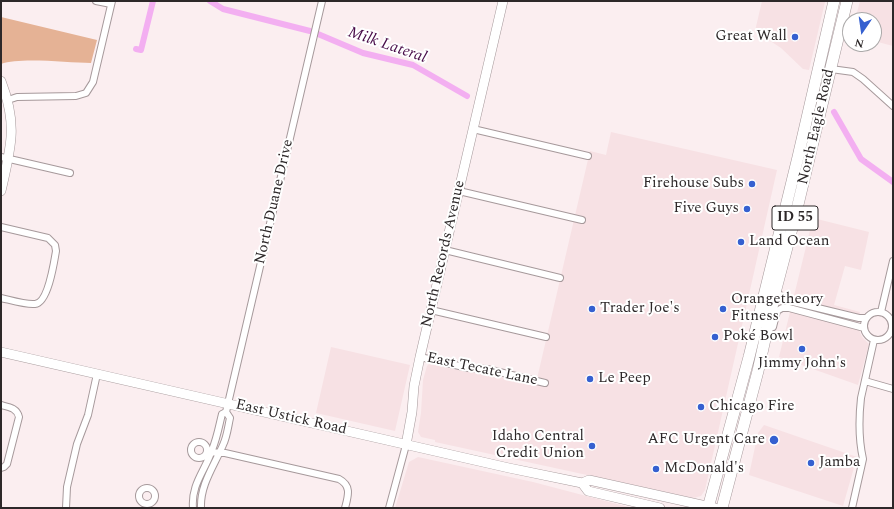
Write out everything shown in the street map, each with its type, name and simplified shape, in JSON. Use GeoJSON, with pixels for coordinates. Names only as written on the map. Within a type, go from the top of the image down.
{"type":"FeatureCollection","features":[{"type":"Feature","properties":{"kind":"highway","name":"North Eagle Road"},"geometry":{"type":"LineString","coordinates":[[711,508],[777,244],[834,1]]}},
{"type":"Feature","properties":{"kind":"highway","name":"North Eagle Road"},"geometry":{"type":"LineString","coordinates":[[722,508],[758,371],[776,289],[790,239],[847,1]]}},
{"type":"Feature","properties":{"kind":"highway"},"geometry":{"type":"LineString","coordinates":[[790,239],[786,230],[802,164],[798,157]]}},
{"type":"Feature","properties":{"kind":"highway"},"geometry":{"type":"LineString","coordinates":[[776,289],[773,286],[782,248],[777,244]]}},
{"type":"Feature","properties":{"kind":"main road","name":"North Records Avenue"},"geometry":{"type":"LineString","coordinates":[[406,445],[412,412],[414,386],[420,356],[504,1]]}},
{"type":"Feature","properties":{"kind":"main road"},"geometry":{"type":"LineString","coordinates":[[1,81],[8,100],[11,114],[12,132],[5,158],[1,191]]}},
{"type":"Feature","properties":{"kind":"main road","name":"East Ustick Road"},"geometry":{"type":"LineString","coordinates":[[1,352],[97,374],[227,408],[582,483],[589,480],[711,508]]}},
{"type":"Feature","properties":{"kind":"main road","name":"East Ustick Road"},"geometry":{"type":"LineString","coordinates":[[582,483],[588,491],[660,508]]}},
{"type":"Feature","properties":{"kind":"street"},"geometry":{"type":"LineString","coordinates":[[8,100],[17,98],[76,96],[86,93],[93,82],[111,3],[96,1]]}},
{"type":"Feature","properties":{"kind":"street","name":"North Duane Drive"},"geometry":{"type":"LineString","coordinates":[[227,408],[322,1]]}},
{"type":"Feature","properties":{"kind":"street"},"geometry":{"type":"LineString","coordinates":[[831,69],[852,72],[863,79],[893,106]]}},
{"type":"Feature","properties":{"kind":"street"},"geometry":{"type":"LineString","coordinates":[[473,129],[588,156]]}},
{"type":"Feature","properties":{"kind":"street"},"geometry":{"type":"LineString","coordinates":[[5,158],[70,173]]}},
{"type":"Feature","properties":{"kind":"street"},"geometry":{"type":"LineString","coordinates":[[459,191],[582,220]]}},
{"type":"Feature","properties":{"kind":"street"},"geometry":{"type":"LineString","coordinates":[[1,227],[48,238],[56,248],[46,294],[40,303],[30,304],[1,298]]}},
{"type":"Feature","properties":{"kind":"street"},"geometry":{"type":"LineString","coordinates":[[445,250],[560,278]]}},
{"type":"Feature","properties":{"kind":"street"},"geometry":{"type":"LineString","coordinates":[[881,312],[893,261]]}},
{"type":"Feature","properties":{"kind":"street"},"geometry":{"type":"LineString","coordinates":[[776,289],[780,295],[789,301],[860,318],[866,318]]}},
{"type":"Feature","properties":{"kind":"street"},"geometry":{"type":"LineString","coordinates":[[758,371],[765,360],[777,311],[782,308],[864,328]]}},
{"type":"Feature","properties":{"kind":"street"},"geometry":{"type":"LineString","coordinates":[[431,310],[546,337]]}},
{"type":"Feature","properties":{"kind":"street"},"geometry":{"type":"LineString","coordinates":[[881,312],[888,316],[891,320],[892,328],[886,338],[882,340],[874,340],[866,334],[864,328],[866,318],[872,313],[881,312]]}},
{"type":"Feature","properties":{"kind":"street"},"geometry":{"type":"LineString","coordinates":[[852,508],[862,464],[860,407],[874,340]]}},
{"type":"Feature","properties":{"kind":"street","name":"East Tecate Lane"},"geometry":{"type":"LineString","coordinates":[[420,356],[468,368],[487,369],[545,383]]}},
{"type":"Feature","properties":{"kind":"street"},"geometry":{"type":"LineString","coordinates":[[66,508],[66,493],[76,451],[88,415],[97,374]]}},
{"type":"Feature","properties":{"kind":"street"},"geometry":{"type":"LineString","coordinates":[[865,381],[893,389]]}},
{"type":"Feature","properties":{"kind":"street"},"geometry":{"type":"LineString","coordinates":[[1,406],[14,409],[18,412],[19,421],[7,464],[2,468]]}},
{"type":"Feature","properties":{"kind":"street"},"geometry":{"type":"LineString","coordinates":[[193,508],[193,494],[196,484],[222,414],[227,408]]}},
{"type":"Feature","properties":{"kind":"street"},"geometry":{"type":"LineString","coordinates":[[201,508],[204,485],[224,443],[230,418],[227,408]]}},
{"type":"Feature","properties":{"kind":"street","name":"North Records Avenue"},"geometry":{"type":"LineString","coordinates":[[389,508],[406,445]]}},
{"type":"Feature","properties":{"kind":"street"},"geometry":{"type":"LineString","coordinates":[[209,452],[220,453],[339,479],[347,484],[349,493],[345,508]]}},
{"type":"Feature","properties":{"kind":"shaded area"},"geometry":{"type":"Polygon","coordinates":[[[762,1],[825,2],[809,70],[803,69],[781,48],[755,31],[762,1]]]}},
{"type":"Feature","properties":{"kind":"shaded area"},"geometry":{"type":"Polygon","coordinates":[[[860,1],[893,1],[893,46],[882,43],[882,12],[857,12],[860,1]]]}},
{"type":"Feature","properties":{"kind":"shaded area"},"geometry":{"type":"Polygon","coordinates":[[[1,17],[97,40],[91,63],[20,61],[1,64],[1,17]]]}},
{"type":"Feature","properties":{"kind":"shaded area"},"geometry":{"type":"Polygon","coordinates":[[[611,132],[777,170],[705,490],[701,496],[693,498],[435,442],[435,440],[421,437],[418,432],[423,380],[429,364],[467,372],[484,372],[536,383],[590,151],[606,155],[611,132]]]}},
{"type":"Feature","properties":{"kind":"shaded area"},"geometry":{"type":"Polygon","coordinates":[[[813,218],[869,232],[861,270],[845,266],[834,305],[860,312],[856,328],[869,344],[858,385],[779,357],[813,218]]]}},
{"type":"Feature","properties":{"kind":"shaded area"},"geometry":{"type":"Polygon","coordinates":[[[331,347],[410,365],[395,431],[316,413],[331,347]]]}},
{"type":"Feature","properties":{"kind":"shaded area"},"geometry":{"type":"Polygon","coordinates":[[[764,425],[857,457],[843,506],[749,475],[758,433],[764,425]]]}},
{"type":"Feature","properties":{"kind":"shaded area"},"geometry":{"type":"Polygon","coordinates":[[[418,457],[533,482],[632,508],[395,508],[409,462],[418,457]]]}},
{"type":"Feature","properties":{"kind":"waterway","name":"Milk Lateral"},"geometry":{"type":"LineString","coordinates":[[136,49],[141,50],[153,1]]}},
{"type":"Feature","properties":{"kind":"waterway","name":"Milk Lateral"},"geometry":{"type":"LineString","coordinates":[[210,1],[223,9],[310,31]]}},
{"type":"Feature","properties":{"kind":"waterway","name":"Milk Lateral"},"geometry":{"type":"LineString","coordinates":[[318,34],[363,53],[413,65],[467,96]]}},
{"type":"Feature","properties":{"kind":"waterway"},"geometry":{"type":"LineString","coordinates":[[834,112],[861,159],[893,182]]}},
{"type":"Feature","properties":{"kind":"place","name":"Great Wall"},"geometry":{"type":"Point","coordinates":[795,37]}},
{"type":"Feature","properties":{"kind":"place","name":"Firehouse Subs"},"geometry":{"type":"Point","coordinates":[752,184]}},
{"type":"Feature","properties":{"kind":"place","name":"Five Guys"},"geometry":{"type":"Point","coordinates":[747,209]}},
{"type":"Feature","properties":{"kind":"place","name":"Land Ocean"},"geometry":{"type":"Point","coordinates":[741,242]}},
{"type":"Feature","properties":{"kind":"place","name":"Trader Joe's"},"geometry":{"type":"Point","coordinates":[592,309]}},
{"type":"Feature","properties":{"kind":"place","name":"Orangetheory Fitness"},"geometry":{"type":"Point","coordinates":[723,309]}},
{"type":"Feature","properties":{"kind":"place","name":"Poké Bowl"},"geometry":{"type":"Point","coordinates":[715,337]}},
{"type":"Feature","properties":{"kind":"place","name":"Jimmy John's"},"geometry":{"type":"Point","coordinates":[802,349]}},
{"type":"Feature","properties":{"kind":"place","name":"Le Peep"},"geometry":{"type":"Point","coordinates":[590,379]}},
{"type":"Feature","properties":{"kind":"place","name":"Chicago Fire"},"geometry":{"type":"Point","coordinates":[701,407]}},
{"type":"Feature","properties":{"kind":"place","name":"AFC Urgent Care"},"geometry":{"type":"Point","coordinates":[774,440]}},
{"type":"Feature","properties":{"kind":"place","name":"Idaho Central Credit Union"},"geometry":{"type":"Point","coordinates":[592,446]}},
{"type":"Feature","properties":{"kind":"place","name":"Jamba"},"geometry":{"type":"Point","coordinates":[811,463]}},
{"type":"Feature","properties":{"kind":"place","name":"McDonald's"},"geometry":{"type":"Point","coordinates":[656,469]}}]}
